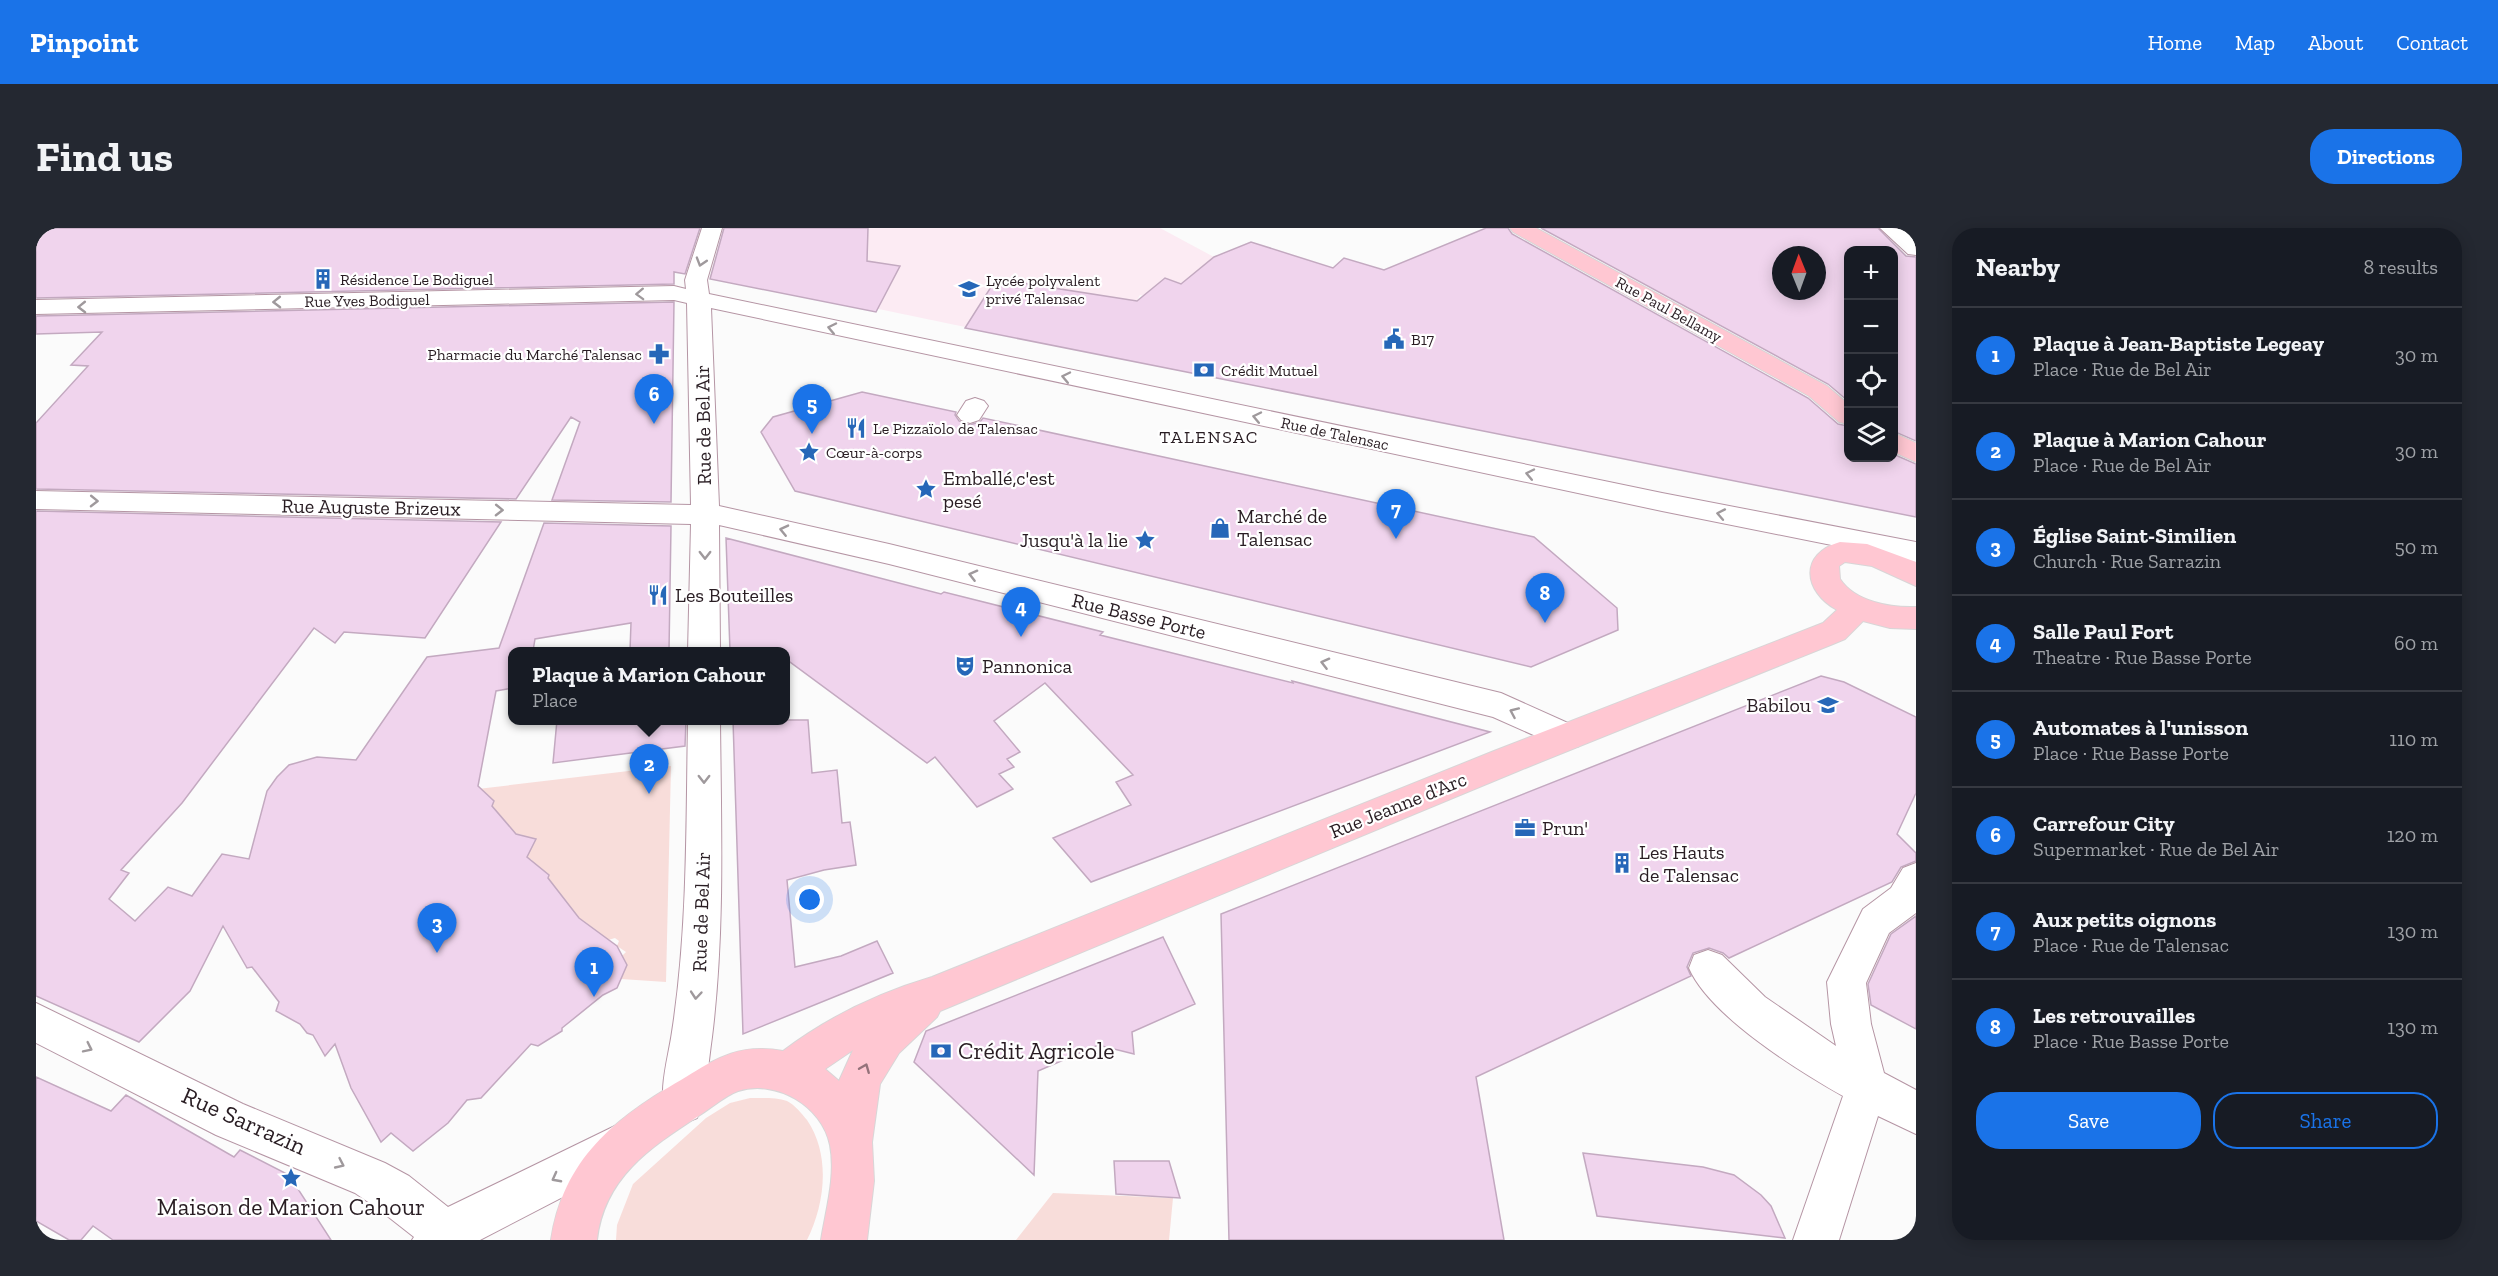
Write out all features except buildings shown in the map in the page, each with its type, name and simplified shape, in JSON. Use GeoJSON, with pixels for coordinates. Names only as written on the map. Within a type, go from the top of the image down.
{"type":"FeatureCollection","features":[{"type":"Feature","properties":{"kind":"main road","name":"Rue Paul Bellamy"},"geometry":{"type":"LineString","coordinates":[[1520,228],[1818,391],[1844,413]]}},
{"type":"Feature","properties":{"kind":"main road","name":"Rue Paul Bellamy"},"geometry":{"type":"LineString","coordinates":[[1818,391],[1844,398]]}},
{"type":"Feature","properties":{"kind":"main road"},"geometry":{"type":"LineString","coordinates":[[1898,420],[1916,429]]}},
{"type":"Feature","properties":{"kind":"main road"},"geometry":{"type":"LineString","coordinates":[[1898,444],[1916,454]]}},
{"type":"Feature","properties":{"kind":"main road"},"geometry":{"type":"LineString","coordinates":[[1913,621],[1872,614],[1858,608],[1835,592],[1825,575],[1824,567],[1828,561],[1843,553],[1843,544],[1914,566]]}},
{"type":"Feature","properties":{"kind":"main road","name":"Rue Jeanne d'Arc"},"geometry":{"type":"LineString","coordinates":[[790,1071],[838,1035],[867,1018],[899,1004],[933,995],[1567,736],[1822,636],[1834,631],[1858,608]]}},
{"type":"Feature","properties":{"kind":"main road","name":"Rue Jeanne d'Arc"},"geometry":{"type":"LineString","coordinates":[[851,1145],[858,1085],[869,1057],[889,1034],[933,995]]}},
{"type":"Feature","properties":{"kind":"main road"},"geometry":{"type":"LineString","coordinates":[[574,1240],[584,1201],[602,1170],[627,1141],[731,1072],[765,1068],[790,1071],[816,1086],[832,1100],[844,1120],[851,1145],[853,1174],[844,1240]]}},
{"type":"Feature","properties":{"kind":"street","name":"Rue de Bel Air"},"geometry":{"type":"LineString","coordinates":[[704,647],[705,514],[720,334],[698,297],[696,280],[712,228]]}},
{"type":"Feature","properties":{"kind":"street"},"geometry":{"type":"LineString","coordinates":[[1890,228],[1916,249]]}},
{"type":"Feature","properties":{"kind":"street","name":"Rue Yves Bodiguel"},"geometry":{"type":"LineString","coordinates":[[36,308],[674,293],[698,297]]}},
{"type":"Feature","properties":{"kind":"street","name":"Rue de Talensac"},"geometry":{"type":"LineString","coordinates":[[698,297],[804,322],[1843,544]]}},
{"type":"Feature","properties":{"kind":"street","name":"Rue de Talensac"},"geometry":{"type":"LineString","coordinates":[[720,334],[804,322]]}},
{"type":"Feature","properties":{"kind":"street","name":"Rue Auguste Brizeux"},"geometry":{"type":"LineString","coordinates":[[36,500],[705,514]]}},
{"type":"Feature","properties":{"kind":"street","name":"Rue Basse Porte"},"geometry":{"type":"LineString","coordinates":[[705,514],[900,556],[1501,706],[1567,736]]}},
{"type":"Feature","properties":{"kind":"street","name":"Rue de Bel Air"},"geometry":{"type":"LineString","coordinates":[[682,1103],[695,1012],[703,913],[704,725]]}},
{"type":"Feature","properties":{"kind":"street"},"geometry":{"type":"LineString","coordinates":[[1816,1240],[1867,1087],[1851,1024],[1846,982],[1876,921],[1904,900],[1916,879]]}},
{"type":"Feature","properties":{"kind":"street"},"geometry":{"type":"LineString","coordinates":[[1708,968],[1750,1009],[1803,1049],[1916,1113]]}},
{"type":"Feature","properties":{"kind":"street","name":"Rue Sarrazin"},"geometry":{"type":"LineString","coordinates":[[36,1022],[231,1120],[324,1156],[370,1178],[393,1192],[445,1237]]}},
{"type":"Feature","properties":{"kind":"street"},"geometry":{"type":"LineString","coordinates":[[445,1237],[627,1141]]}},
{"type":"Feature","properties":{"kind":"shaded area","name":"Lycée polyvalent privé Talensac"},"geometry":{"type":"Polygon","coordinates":[[[758,228],[1160,228],[1214,257],[1181,284],[1165,278],[1144,296],[1140,295],[1104,356],[749,282],[758,228]]]}},
{"type":"Feature","properties":{"kind":"shaded area"},"geometry":{"type":"Polygon","coordinates":[[[671,766],[666,982],[621,979],[615,976],[626,962],[622,956],[626,952],[617,946],[619,941],[615,938],[605,941],[567,910],[548,880],[549,875],[537,869],[531,859],[527,860],[522,855],[533,845],[523,835],[516,834],[492,806],[494,801],[488,795],[476,799],[469,790],[671,766]]]}},
{"type":"Feature","properties":{"kind":"shaded area"},"geometry":{"type":"Polygon","coordinates":[[[750,1098],[774,1098],[787,1101],[803,1115],[815,1134],[820,1148],[823,1180],[818,1211],[807,1240],[616,1240],[617,1225],[633,1184],[706,1118],[730,1103],[750,1098]]]}},
{"type":"Feature","properties":{"kind":"shaded area"},"geometry":{"type":"Polygon","coordinates":[[[1053,1193],[1173,1198],[1169,1240],[1016,1240],[1053,1193]]]}},
{"type":"Feature","properties":{"kind":"place","name":"Résidence Le Bodiguel"},"geometry":{"type":"Point","coordinates":[323,279]}},
{"type":"Feature","properties":{"kind":"place","name":"Lycée polyvalent privé Talensac"},"geometry":{"type":"Point","coordinates":[969,289]}},
{"type":"Feature","properties":{"kind":"place","name":"B17"},"geometry":{"type":"Point","coordinates":[1394,339]}},
{"type":"Feature","properties":{"kind":"place","name":"Pharmacie du Marché Talensac"},"geometry":{"type":"Point","coordinates":[659,354]}},
{"type":"Feature","properties":{"kind":"place","name":"Crédit Mutuel"},"geometry":{"type":"Point","coordinates":[1204,370]}},
{"type":"Feature","properties":{"kind":"place","name":"Carrefour City"},"geometry":{"type":"Point","coordinates":[654,424]}},
{"type":"Feature","properties":{"kind":"place","name":"Le Pizzaïolo de Talensac"},"geometry":{"type":"Point","coordinates":[856,428]}},
{"type":"Feature","properties":{"kind":"place","name":"Automates à l'unisson"},"geometry":{"type":"Point","coordinates":[812,434]}},
{"type":"Feature","properties":{"kind":"place","name":"Cœur-à-corps"},"geometry":{"type":"Point","coordinates":[809,452]}},
{"type":"Feature","properties":{"kind":"place","name":"Emballé,c'est pesé"},"geometry":{"type":"Point","coordinates":[926,489]}},
{"type":"Feature","properties":{"kind":"place","name":"Marché de Talensac"},"geometry":{"type":"Point","coordinates":[1220,528]}},
{"type":"Feature","properties":{"kind":"place","name":"Aux petits oignons"},"geometry":{"type":"Point","coordinates":[1396,539]}},
{"type":"Feature","properties":{"kind":"place","name":"Jusqu'à la lie"},"geometry":{"type":"Point","coordinates":[1145,540]}},
{"type":"Feature","properties":{"kind":"place","name":"Les Bouteilles"},"geometry":{"type":"Point","coordinates":[658,595]}},
{"type":"Feature","properties":{"kind":"place","name":"Les retrouvailles"},"geometry":{"type":"Point","coordinates":[1545,623]}},
{"type":"Feature","properties":{"kind":"place","name":"Salle Paul Fort"},"geometry":{"type":"Point","coordinates":[1021,637]}},
{"type":"Feature","properties":{"kind":"place","name":"Pannonica"},"geometry":{"type":"Point","coordinates":[965,666]}},
{"type":"Feature","properties":{"kind":"place","name":"Babilou"},"geometry":{"type":"Point","coordinates":[1828,705]}},
{"type":"Feature","properties":{"kind":"place","name":"Plaque à Marion Cahour"},"geometry":{"type":"Point","coordinates":[649,794]}},
{"type":"Feature","properties":{"kind":"place","name":"Prun'"},"geometry":{"type":"Point","coordinates":[1525,828]}},
{"type":"Feature","properties":{"kind":"place","name":"Les Hauts de Talensac"},"geometry":{"type":"Point","coordinates":[1622,863]}},
{"type":"Feature","properties":{"kind":"place","name":"Église Saint-Similien"},"geometry":{"type":"Point","coordinates":[437,953]}},
{"type":"Feature","properties":{"kind":"place","name":"Plaque à Jean-Baptiste Legeay"},"geometry":{"type":"Point","coordinates":[594,997]}},
{"type":"Feature","properties":{"kind":"place","name":"Crédit Agricole"},"geometry":{"type":"Point","coordinates":[941,1051]}},
{"type":"Feature","properties":{"kind":"place","name":"Maison de Marion Cahour"},"geometry":{"type":"Point","coordinates":[291,1178]}},
{"type":"Feature","properties":{"kind":"district","name":"TALENSAC"},"geometry":{"type":"Point","coordinates":[1209,437]}}]}
